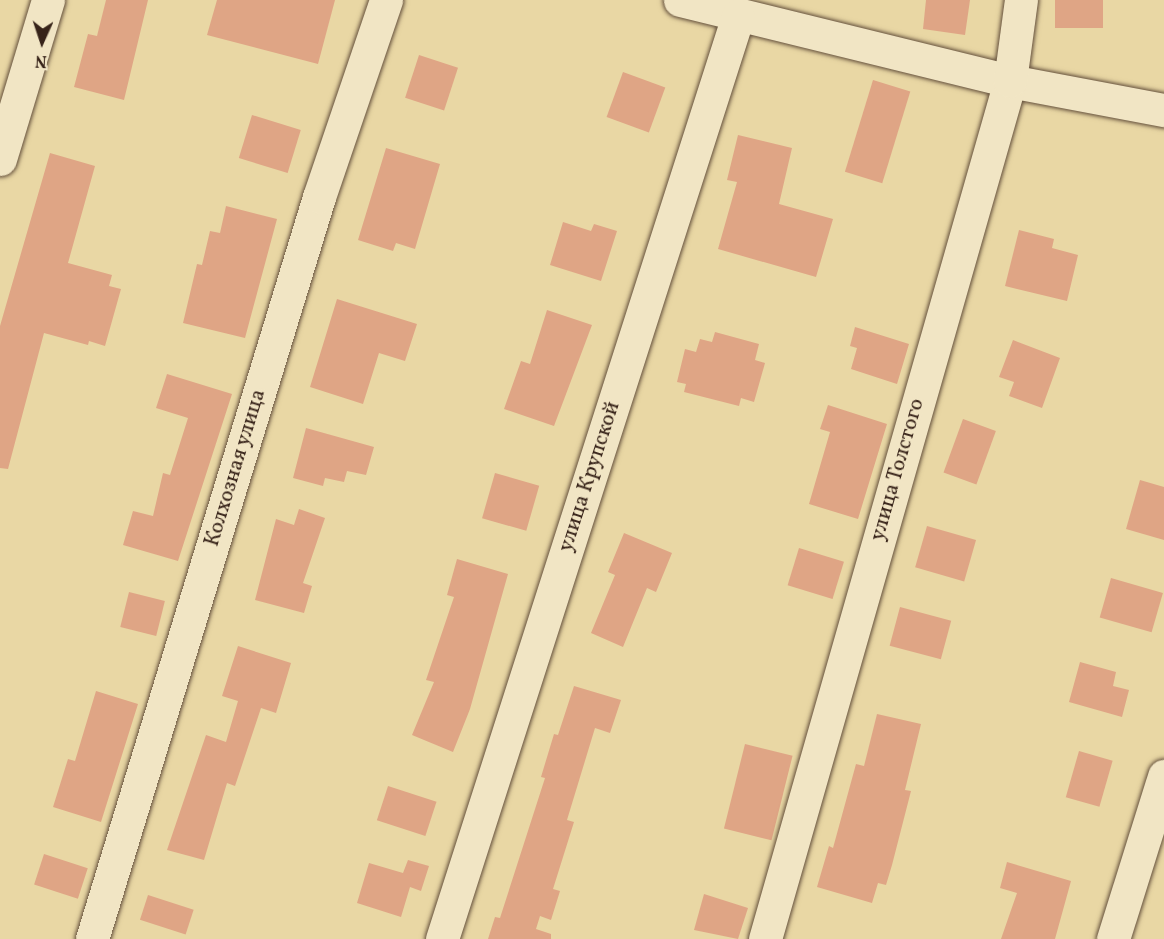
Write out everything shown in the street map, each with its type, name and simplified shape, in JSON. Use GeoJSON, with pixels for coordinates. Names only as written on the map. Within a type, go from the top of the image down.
{"type":"FeatureCollection","features":[{"type":"Feature","properties":{"kind":"street"},"geometry":{"type":"LineString","coordinates":[[0,159],[48,0]]}},
{"type":"Feature","properties":{"kind":"street","name":"Колхозная улица"},"geometry":{"type":"LineString","coordinates":[[92,939],[319,197],[386,0]]}},
{"type":"Feature","properties":{"kind":"street","name":"улица Толстого"},"geometry":{"type":"LineString","coordinates":[[765,939],[1010,81],[1021,0]]}},
{"type":"Feature","properties":{"kind":"street"},"geometry":{"type":"LineString","coordinates":[[696,2],[738,16],[1010,81],[1164,110]]}},
{"type":"Feature","properties":{"kind":"street","name":"улица Крупской"},"geometry":{"type":"LineString","coordinates":[[442,939],[738,16]]}},
{"type":"Feature","properties":{"kind":"street"},"geometry":{"type":"LineString","coordinates":[[1113,939],[1164,776]]}},
{"type":"Feature","properties":{"kind":"building"},"geometry":{"type":"Polygon","coordinates":[[[106,0],[148,0],[124,100],[74,87],[88,34],[97,36],[106,0]]]}},
{"type":"Feature","properties":{"kind":"building"},"geometry":{"type":"Polygon","coordinates":[[[217,0],[335,0],[318,64],[207,35],[217,0]]]}},
{"type":"Feature","properties":{"kind":"building"},"geometry":{"type":"Polygon","coordinates":[[[926,0],[970,0],[965,35],[923,29],[926,0]]]}},
{"type":"Feature","properties":{"kind":"building"},"geometry":{"type":"Polygon","coordinates":[[[1055,0],[1103,0],[1103,28],[1055,28],[1055,0]]]}},
{"type":"Feature","properties":{"kind":"building"},"geometry":{"type":"Polygon","coordinates":[[[419,55],[458,68],[444,110],[405,98],[419,55]]]}},
{"type":"Feature","properties":{"kind":"building"},"geometry":{"type":"Polygon","coordinates":[[[623,72],[665,87],[649,132],[607,117],[623,72]]]}},
{"type":"Feature","properties":{"kind":"building"},"geometry":{"type":"Polygon","coordinates":[[[873,80],[910,91],[882,183],[845,172],[873,80]]]}},
{"type":"Feature","properties":{"kind":"building"},"geometry":{"type":"Polygon","coordinates":[[[252,115],[301,130],[288,173],[239,158],[252,115]]]}},
{"type":"Feature","properties":{"kind":"building"},"geometry":{"type":"Polygon","coordinates":[[[738,135],[792,148],[779,204],[833,219],[816,277],[718,249],[737,182],[727,180],[738,135]]]}},
{"type":"Feature","properties":{"kind":"building"},"geometry":{"type":"Polygon","coordinates":[[[386,148],[440,164],[415,249],[396,243],[393,251],[358,240],[386,148]]]}},
{"type":"Feature","properties":{"kind":"building"},"geometry":{"type":"Polygon","coordinates":[[[50,153],[95,166],[68,263],[112,275],[109,286],[121,289],[105,346],[89,341],[88,345],[44,333],[8,469],[0,468],[0,326],[50,153]]]}},
{"type":"Feature","properties":{"kind":"building"},"geometry":{"type":"Polygon","coordinates":[[[226,206],[277,219],[245,338],[183,323],[197,264],[202,265],[210,231],[220,233],[226,206]]]}},
{"type":"Feature","properties":{"kind":"building"},"geometry":{"type":"Polygon","coordinates":[[[563,222],[591,231],[594,224],[617,231],[601,281],[550,265],[563,222]]]}},
{"type":"Feature","properties":{"kind":"building"},"geometry":{"type":"Polygon","coordinates":[[[1019,230],[1054,239],[1052,248],[1078,255],[1067,301],[1005,286],[1019,230]]]}},
{"type":"Feature","properties":{"kind":"building"},"geometry":{"type":"Polygon","coordinates":[[[337,299],[417,324],[405,361],[379,353],[363,404],[310,387],[337,299]]]}},
{"type":"Feature","properties":{"kind":"building"},"geometry":{"type":"Polygon","coordinates":[[[547,310],[592,325],[554,426],[504,409],[521,361],[530,364],[547,310]]]}},
{"type":"Feature","properties":{"kind":"building"},"geometry":{"type":"Polygon","coordinates":[[[855,327],[909,344],[897,384],[851,369],[857,348],[850,346],[855,327]]]}},
{"type":"Feature","properties":{"kind":"building"},"geometry":{"type":"Polygon","coordinates":[[[715,332],[759,344],[755,360],[765,363],[754,402],[741,398],[739,406],[684,392],[686,384],[677,382],[685,349],[696,352],[700,339],[712,342],[715,332]]]}},
{"type":"Feature","properties":{"kind":"building"},"geometry":{"type":"Polygon","coordinates":[[[1013,340],[1060,358],[1042,408],[1009,396],[1014,382],[999,377],[1013,340]]]}},
{"type":"Feature","properties":{"kind":"building"},"geometry":{"type":"Polygon","coordinates":[[[167,374],[232,394],[178,561],[123,545],[133,511],[153,516],[163,473],[170,475],[188,418],[156,408],[167,374]]]}},
{"type":"Feature","properties":{"kind":"building"},"geometry":{"type":"Polygon","coordinates":[[[828,405],[887,424],[858,519],[809,504],[830,432],[820,429],[828,405]]]}},
{"type":"Feature","properties":{"kind":"building"},"geometry":{"type":"Polygon","coordinates":[[[963,419],[996,431],[976,485],[944,473],[963,419]]]}},
{"type":"Feature","properties":{"kind":"building"},"geometry":{"type":"Polygon","coordinates":[[[306,428],[374,447],[366,475],[347,471],[344,482],[325,478],[323,486],[293,478],[306,428]]]}},
{"type":"Feature","properties":{"kind":"building"},"geometry":{"type":"Polygon","coordinates":[[[495,473],[539,486],[526,531],[482,518],[495,473]]]}},
{"type":"Feature","properties":{"kind":"building"},"geometry":{"type":"Polygon","coordinates":[[[1140,480],[1164,487],[1164,540],[1126,529],[1140,480]]]}},
{"type":"Feature","properties":{"kind":"building"},"geometry":{"type":"Polygon","coordinates":[[[299,509],[325,518],[303,583],[312,586],[304,613],[255,600],[276,519],[294,525],[299,509]]]}},
{"type":"Feature","properties":{"kind":"building"},"geometry":{"type":"Polygon","coordinates":[[[927,526],[976,540],[964,581],[915,567],[927,526]]]}},
{"type":"Feature","properties":{"kind":"building"},"geometry":{"type":"Polygon","coordinates":[[[624,533],[672,553],[656,592],[647,588],[623,647],[591,633],[615,575],[608,572],[624,533]]]}},
{"type":"Feature","properties":{"kind":"building"},"geometry":{"type":"Polygon","coordinates":[[[799,548],[844,562],[833,599],[788,585],[799,548]]]}},
{"type":"Feature","properties":{"kind":"building"},"geometry":{"type":"Polygon","coordinates":[[[457,559],[508,574],[470,709],[453,752],[412,735],[434,682],[426,680],[454,597],[447,595],[457,559]]]}},
{"type":"Feature","properties":{"kind":"building"},"geometry":{"type":"Polygon","coordinates":[[[1111,578],[1163,593],[1152,632],[1100,617],[1111,578]]]}},
{"type":"Feature","properties":{"kind":"building"},"geometry":{"type":"Polygon","coordinates":[[[129,592],[165,601],[156,636],[120,627],[129,592]]]}},
{"type":"Feature","properties":{"kind":"building"},"geometry":{"type":"Polygon","coordinates":[[[900,607],[951,621],[941,659],[890,646],[900,607]]]}},
{"type":"Feature","properties":{"kind":"building"},"geometry":{"type":"Polygon","coordinates":[[[238,646],[291,663],[276,713],[261,708],[235,786],[227,783],[204,860],[167,850],[206,735],[226,742],[238,701],[222,696],[238,646]]]}},
{"type":"Feature","properties":{"kind":"building"},"geometry":{"type":"Polygon","coordinates":[[[1080,662],[1116,672],[1113,686],[1129,690],[1122,717],[1069,702],[1080,662]]]}},
{"type":"Feature","properties":{"kind":"building"},"geometry":{"type":"Polygon","coordinates":[[[574,686],[621,700],[610,733],[595,728],[567,820],[574,822],[553,889],[560,891],[551,920],[540,916],[536,929],[551,934],[551,939],[488,939],[495,917],[500,918],[545,778],[541,777],[554,734],[558,735],[574,686]]]}},
{"type":"Feature","properties":{"kind":"building"},"geometry":{"type":"Polygon","coordinates":[[[96,691],[138,704],[101,822],[53,807],[68,759],[75,761],[96,691]]]}},
{"type":"Feature","properties":{"kind":"building"},"geometry":{"type":"Polygon","coordinates":[[[877,714],[921,724],[905,790],[911,791],[892,865],[886,885],[878,883],[872,903],[817,887],[829,846],[833,848],[856,764],[864,766],[877,714]]]}},
{"type":"Feature","properties":{"kind":"building"},"geometry":{"type":"Polygon","coordinates":[[[745,744],[793,756],[771,840],[724,828],[745,744]]]}},
{"type":"Feature","properties":{"kind":"building"},"geometry":{"type":"Polygon","coordinates":[[[1079,751],[1113,761],[1099,807],[1066,797],[1079,751]]]}},
{"type":"Feature","properties":{"kind":"building"},"geometry":{"type":"Polygon","coordinates":[[[388,786],[437,802],[425,836],[377,820],[388,786]]]}},
{"type":"Feature","properties":{"kind":"building"},"geometry":{"type":"Polygon","coordinates":[[[44,854],[88,868],[78,899],[34,884],[44,854]]]}},
{"type":"Feature","properties":{"kind":"building"},"geometry":{"type":"Polygon","coordinates":[[[408,860],[429,866],[421,891],[410,887],[401,917],[357,903],[369,863],[403,873],[408,860]]]}},
{"type":"Feature","properties":{"kind":"building"},"geometry":{"type":"Polygon","coordinates":[[[1007,862],[1071,881],[1055,939],[1001,939],[1017,893],[1000,888],[1007,862]]]}},
{"type":"Feature","properties":{"kind":"building"},"geometry":{"type":"Polygon","coordinates":[[[704,894],[748,908],[738,939],[694,930],[704,894]]]}},
{"type":"Feature","properties":{"kind":"building"},"geometry":{"type":"Polygon","coordinates":[[[148,895],[194,910],[186,935],[140,920],[148,895]]]}}]}
